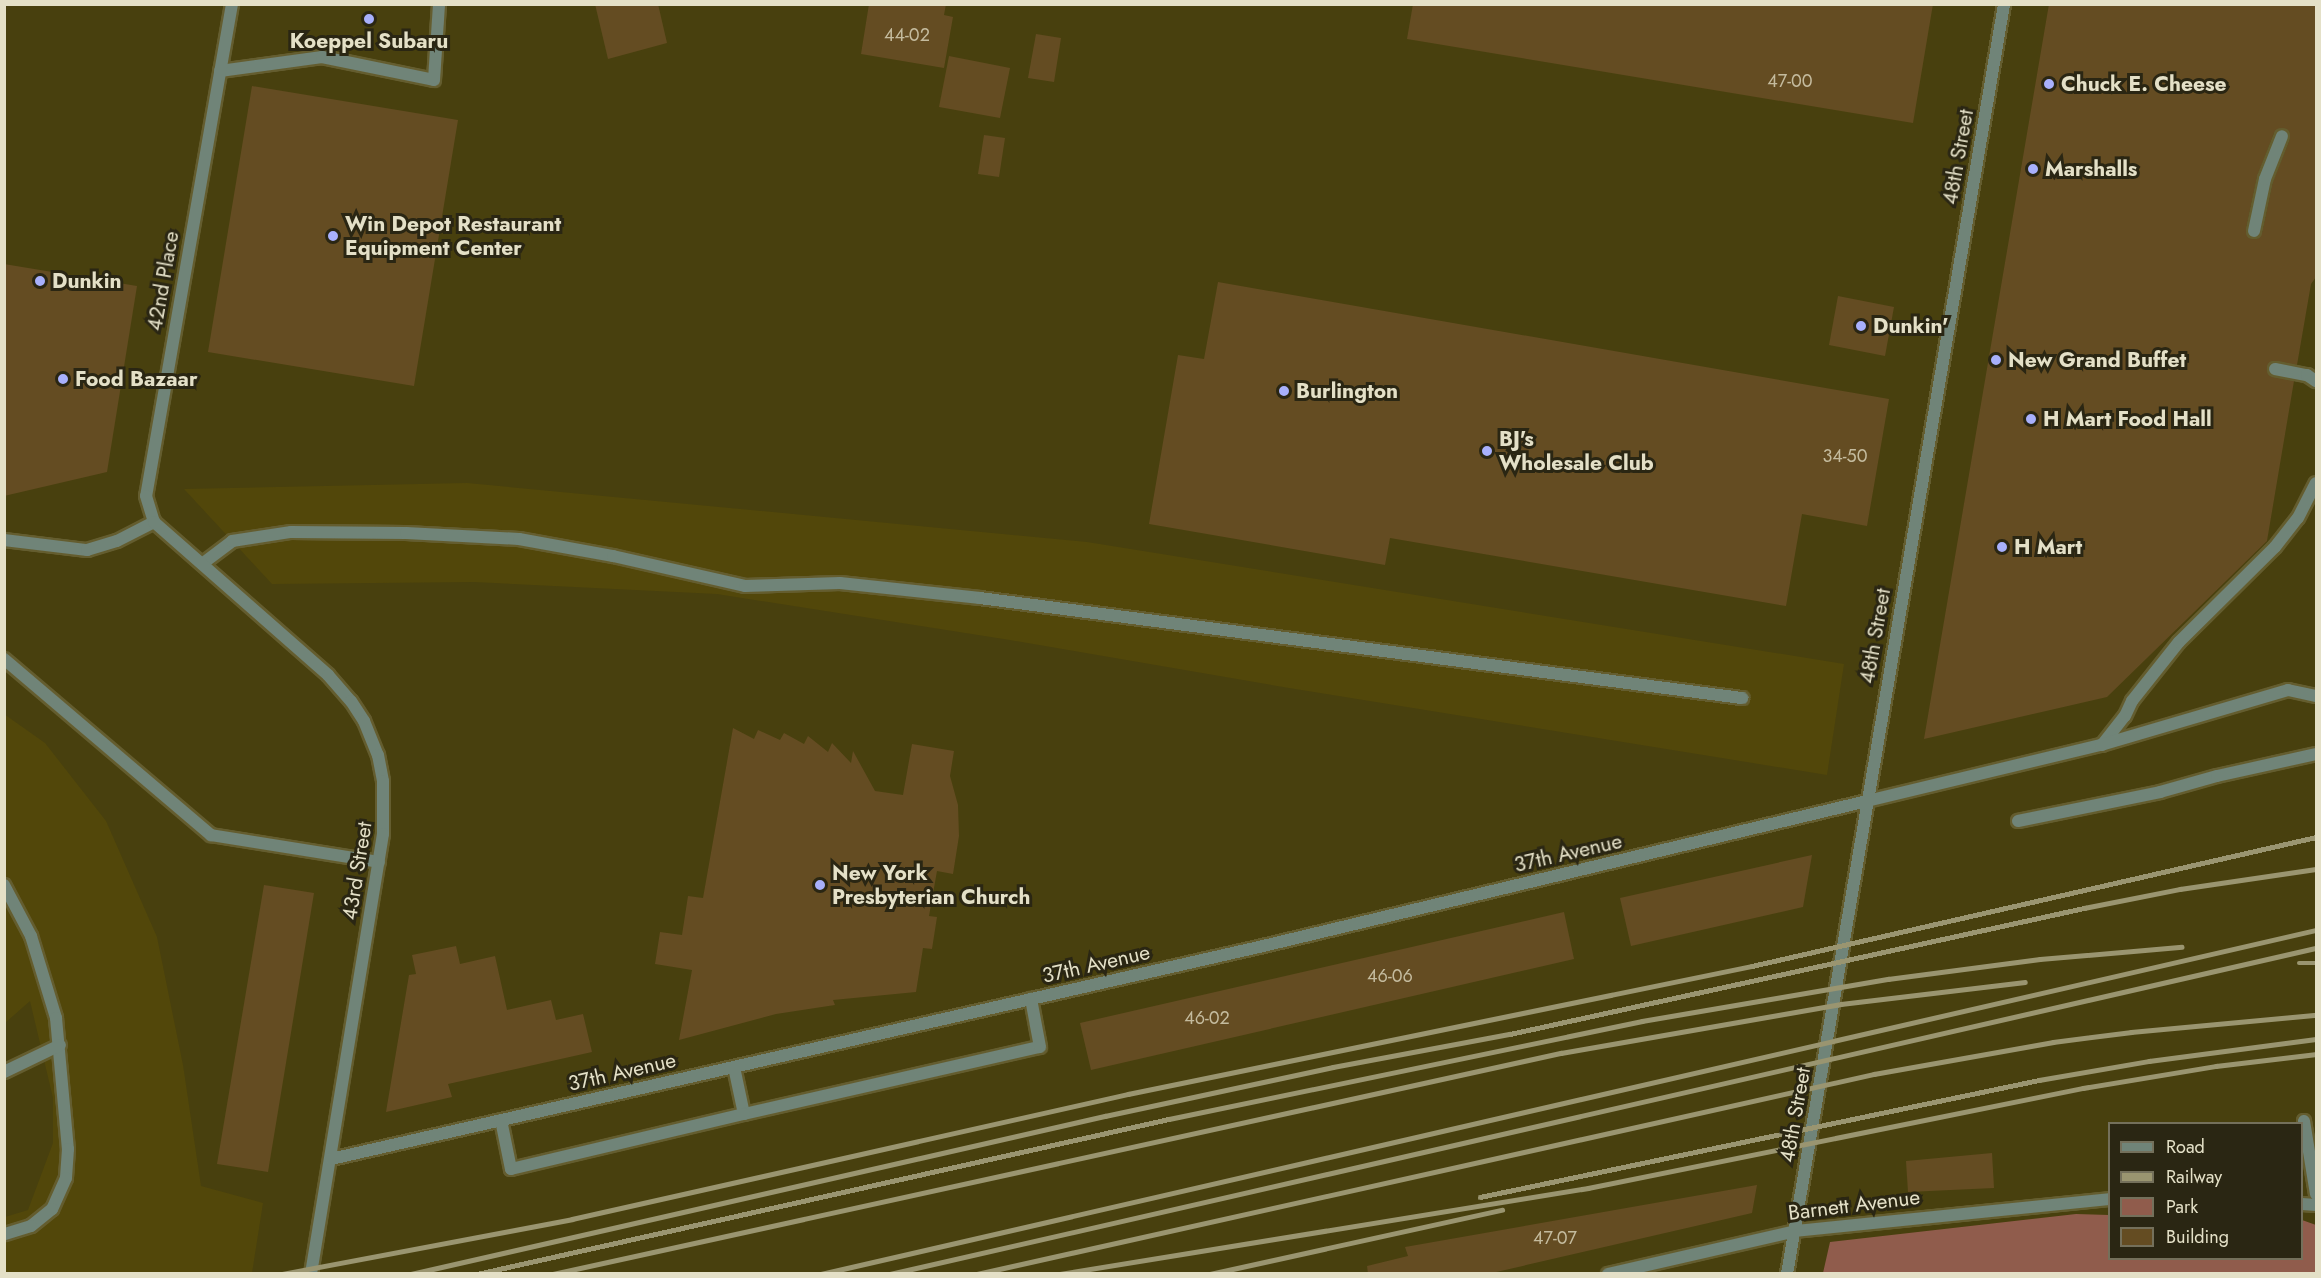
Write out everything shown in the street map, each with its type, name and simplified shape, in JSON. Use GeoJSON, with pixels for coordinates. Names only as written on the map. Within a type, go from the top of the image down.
{"type":"FeatureCollection","features":[{"type":"Feature","properties":{"kind":"street","name":"42nd Place"},"geometry":{"type":"LineString","coordinates":[[154,522],[146,496],[146,484],[232,4]]}},
{"type":"Feature","properties":{"kind":"street"},"geometry":{"type":"LineString","coordinates":[[220,71],[322,57],[434,80],[438,4]]}},
{"type":"Feature","properties":{"kind":"street","name":"48th Street"},"geometry":{"type":"LineString","coordinates":[[1787,1274],[2004,4]]}},
{"type":"Feature","properties":{"kind":"street"},"geometry":{"type":"LineString","coordinates":[[2254,231],[2265,179],[2282,136]]}},
{"type":"Feature","properties":{"kind":"street"},"geometry":{"type":"LineString","coordinates":[[2275,369],[2307,375],[2316,381]]}},
{"type":"Feature","properties":{"kind":"street"},"geometry":{"type":"LineString","coordinates":[[2101,745],[2126,716],[2132,701],[2179,642],[2275,547],[2298,518],[2316,483]]}},
{"type":"Feature","properties":{"kind":"street"},"geometry":{"type":"LineString","coordinates":[[4,540],[87,550],[117,541],[154,522]]}},
{"type":"Feature","properties":{"kind":"street","name":"43rd Street"},"geometry":{"type":"LineString","coordinates":[[154,522],[328,675],[351,701],[364,721],[378,755],[385,814],[379,862],[311,1274]]}},
{"type":"Feature","properties":{"kind":"street"},"geometry":{"type":"LineString","coordinates":[[202,564],[232,541],[291,532],[406,533],[519,539],[613,556],[745,586],[840,583],[980,598],[1742,698]]}},
{"type":"Feature","properties":{"kind":"street"},"geometry":{"type":"LineString","coordinates":[[4,658],[211,835],[379,862]]}},
{"type":"Feature","properties":{"kind":"street","name":"37th Avenue"},"geometry":{"type":"LineString","coordinates":[[331,1159],[1031,999],[2101,745],[2288,690],[2316,696]]}},
{"type":"Feature","properties":{"kind":"street"},"geometry":{"type":"LineString","coordinates":[[2018,821],[2160,792],[2217,776],[2316,754]]}},
{"type":"Feature","properties":{"kind":"street"},"geometry":{"type":"LineString","coordinates":[[4,885],[24,920],[43,968],[60,1045],[68,1149],[63,1189],[52,1209],[39,1222],[4,1234]]}},
{"type":"Feature","properties":{"kind":"street"},"geometry":{"type":"LineString","coordinates":[[501,1120],[511,1169],[1040,1047],[1031,999]]}},
{"type":"Feature","properties":{"kind":"street"},"geometry":{"type":"LineString","coordinates":[[4,1072],[60,1045]]}},
{"type":"Feature","properties":{"kind":"street"},"geometry":{"type":"LineString","coordinates":[[734,1067],[744,1114]]}},
{"type":"Feature","properties":{"kind":"street"},"geometry":{"type":"LineString","coordinates":[[2304,1121],[2315,1171],[2316,1194]]}},
{"type":"Feature","properties":{"kind":"street","name":"Barnett Avenue"},"geometry":{"type":"LineString","coordinates":[[1608,1274],[1795,1231],[2108,1199]]}},
{"type":"Feature","properties":{"kind":"shaded area"},"geometry":{"type":"Polygon","coordinates":[[[467,483],[1087,542],[1844,664],[1827,775],[717,594],[474,582],[272,584],[184,489],[467,483]]]}},
{"type":"Feature","properties":{"kind":"shaded area"},"geometry":{"type":"Polygon","coordinates":[[[4,714],[45,743],[106,821],[157,937],[183,1065],[201,1186],[263,1203],[252,1273],[5,1273],[5,1217],[28,1210],[53,1143],[53,1098],[30,1001],[5,1023],[4,714]]]}},
{"type":"Feature","properties":{"kind":"green space"},"geometry":{"type":"Polygon","coordinates":[[[2076,1214],[2108,1215],[2108,1260],[2303,1260],[2303,1220],[2316,1225],[2316,1273],[1823,1273],[1830,1242],[2076,1214]]]}},
{"type":"Feature","properties":{"kind":"building"},"geometry":{"type":"Polygon","coordinates":[[[595,4],[658,4],[667,43],[608,59],[595,4]]]}},
{"type":"Feature","properties":{"kind":"building"},"geometry":{"type":"Polygon","coordinates":[[[869,4],[946,4],[944,15],[953,17],[944,68],[861,54],[869,4]]]}},
{"type":"Feature","properties":{"kind":"building"},"geometry":{"type":"Polygon","coordinates":[[[1413,4],[1933,4],[1913,123],[1407,39],[1413,4]]]}},
{"type":"Feature","properties":{"kind":"building"},"geometry":{"type":"Polygon","coordinates":[[[2049,4],[2316,4],[2316,277],[2311,284],[2297,365],[2276,361],[2267,367],[2270,376],[2294,381],[2267,541],[2107,697],[1924,739],[2049,4]],[[2281,128],[2274,133],[2257,177],[2246,229],[2252,239],[2257,239],[2262,233],[2273,181],[2290,139],[2289,131],[2281,128]]]}},
{"type":"Feature","properties":{"kind":"building"},"geometry":{"type":"Polygon","coordinates":[[[1036,34],[1061,38],[1054,82],[1028,78],[1036,34]]]}},
{"type":"Feature","properties":{"kind":"building"},"geometry":{"type":"Polygon","coordinates":[[[949,56],[1010,68],[1000,118],[939,107],[949,56]]]}},
{"type":"Feature","properties":{"kind":"building","name":"Win Depot Restaurant Equipment Center"},"geometry":{"type":"Polygon","coordinates":[[[252,86],[458,120],[414,386],[208,352],[252,86]]]}},
{"type":"Feature","properties":{"kind":"building"},"geometry":{"type":"Polygon","coordinates":[[[984,135],[1005,138],[999,177],[978,174],[984,135]]]}},
{"type":"Feature","properties":{"kind":"building","name":"Food Bazaar"},"geometry":{"type":"Polygon","coordinates":[[[4,264],[137,286],[107,472],[4,496],[4,264]]]}},
{"type":"Feature","properties":{"kind":"building","name":"BJ's Wholesale Club"},"geometry":{"type":"Polygon","coordinates":[[[1218,282],[1889,399],[1867,526],[1802,514],[1786,606],[1390,538],[1385,565],[1149,524],[1178,355],[1204,359],[1218,282]]]}},
{"type":"Feature","properties":{"kind":"building","name":"Dunkin'"},"geometry":{"type":"Polygon","coordinates":[[[1838,296],[1894,307],[1885,356],[1829,345],[1838,296]]]}},
{"type":"Feature","properties":{"kind":"building","name":"New York Presbyterian Church"},"geometry":{"type":"Polygon","coordinates":[[[733,728],[754,739],[758,730],[780,740],[784,733],[804,744],[808,736],[828,752],[832,743],[851,763],[853,751],[875,791],[903,795],[912,744],[954,751],[950,776],[958,805],[959,836],[953,874],[937,871],[929,916],[937,917],[932,949],[923,948],[916,992],[833,1000],[835,1005],[776,1014],[679,1040],[692,970],[655,964],[660,932],[682,935],[688,896],[703,898],[733,728]]]}},
{"type":"Feature","properties":{"kind":"building"},"geometry":{"type":"Polygon","coordinates":[[[1812,855],[1803,907],[1631,946],[1620,898],[1812,855]]]}},
{"type":"Feature","properties":{"kind":"building"},"geometry":{"type":"Polygon","coordinates":[[[264,885],[314,893],[268,1172],[217,1164],[264,885]]]}},
{"type":"Feature","properties":{"kind":"building"},"geometry":{"type":"Polygon","coordinates":[[[1564,912],[1574,959],[1091,1070],[1080,1023],[1564,912]]]}},
{"type":"Feature","properties":{"kind":"building"},"geometry":{"type":"Polygon","coordinates":[[[456,946],[460,964],[495,956],[507,1010],[551,1000],[556,1020],[583,1014],[592,1052],[448,1084],[452,1097],[386,1112],[409,975],[416,974],[412,955],[456,946]]]}},
{"type":"Feature","properties":{"kind":"building"},"geometry":{"type":"Polygon","coordinates":[[[1992,1153],[1994,1188],[1908,1192],[1906,1161],[1992,1153]]]}},
{"type":"Feature","properties":{"kind":"building"},"geometry":{"type":"Polygon","coordinates":[[[1757,1185],[1752,1213],[1492,1273],[1368,1274],[1367,1266],[1408,1256],[1405,1247],[1757,1185]]]}},
{"type":"Feature","properties":{"kind":"railway"},"geometry":{"type":"LineString","coordinates":[[282,1274],[572,1219],[1128,1094],[1752,966],[2316,837]]}},
{"type":"Feature","properties":{"kind":"railway"},"geometry":{"type":"LineString","coordinates":[[411,1274],[1105,1116],[1333,1067],[1510,1034],[2084,908],[2180,889],[2316,869]]}},
{"type":"Feature","properties":{"kind":"railway"},"geometry":{"type":"LineString","coordinates":[[821,1274],[2316,930]]}},
{"type":"Feature","properties":{"kind":"railway"},"geometry":{"type":"LineString","coordinates":[[477,1274],[1169,1119],[1642,1021],[1888,979],[2040,959],[2181,947]]}},
{"type":"Feature","properties":{"kind":"railway"},"geometry":{"type":"LineString","coordinates":[[890,1274],[2316,948]]}},
{"type":"Feature","properties":{"kind":"railway"},"geometry":{"type":"LineString","coordinates":[[2299,963],[2316,963]]}},
{"type":"Feature","properties":{"kind":"railway"},"geometry":{"type":"LineString","coordinates":[[553,1274],[1561,1053],[1841,1004],[2025,982]]}},
{"type":"Feature","properties":{"kind":"railway"},"geometry":{"type":"LineString","coordinates":[[977,1274],[1874,1074],[2053,1042],[2131,1032],[2316,1015]]}},
{"type":"Feature","properties":{"kind":"railway"},"geometry":{"type":"LineString","coordinates":[[1480,1197],[2039,1080],[2149,1061],[2316,1039]]}},
{"type":"Feature","properties":{"kind":"railway"},"geometry":{"type":"LineString","coordinates":[[1060,1274],[1588,1188],[2083,1088],[2216,1066],[2316,1054]]}},
{"type":"Feature","properties":{"kind":"railway"},"geometry":{"type":"LineString","coordinates":[[1210,1274],[1502,1210]]}},
{"type":"Feature","properties":{"kind":"place","name":"Koeppel Subaru"},"geometry":{"type":"Point","coordinates":[369,19]}},
{"type":"Feature","properties":{"kind":"place","name":"Chuck E. Cheese"},"geometry":{"type":"Point","coordinates":[2049,84]}},
{"type":"Feature","properties":{"kind":"place","name":"Marshalls"},"geometry":{"type":"Point","coordinates":[2033,169]}},
{"type":"Feature","properties":{"kind":"place","name":"Win Depot Restaurant Equipment Center"},"geometry":{"type":"Point","coordinates":[333,236]}},
{"type":"Feature","properties":{"kind":"place","name":"Dunkin"},"geometry":{"type":"Point","coordinates":[40,281]}},
{"type":"Feature","properties":{"kind":"place","name":"Dunkin'"},"geometry":{"type":"Point","coordinates":[1861,326]}},
{"type":"Feature","properties":{"kind":"place","name":"New Grand Buffet"},"geometry":{"type":"Point","coordinates":[1996,360]}},
{"type":"Feature","properties":{"kind":"place","name":"Food Bazaar"},"geometry":{"type":"Point","coordinates":[63,379]}},
{"type":"Feature","properties":{"kind":"place","name":"Burlington"},"geometry":{"type":"Point","coordinates":[1284,391]}},
{"type":"Feature","properties":{"kind":"place","name":"H Mart Food Hall"},"geometry":{"type":"Point","coordinates":[2031,419]}},
{"type":"Feature","properties":{"kind":"place","name":"BJ's Wholesale Club"},"geometry":{"type":"Point","coordinates":[1487,451]}},
{"type":"Feature","properties":{"kind":"place","name":"H Mart"},"geometry":{"type":"Point","coordinates":[2002,547]}},
{"type":"Feature","properties":{"kind":"place","name":"New York Presbyterian Church"},"geometry":{"type":"Point","coordinates":[820,885]}}]}
